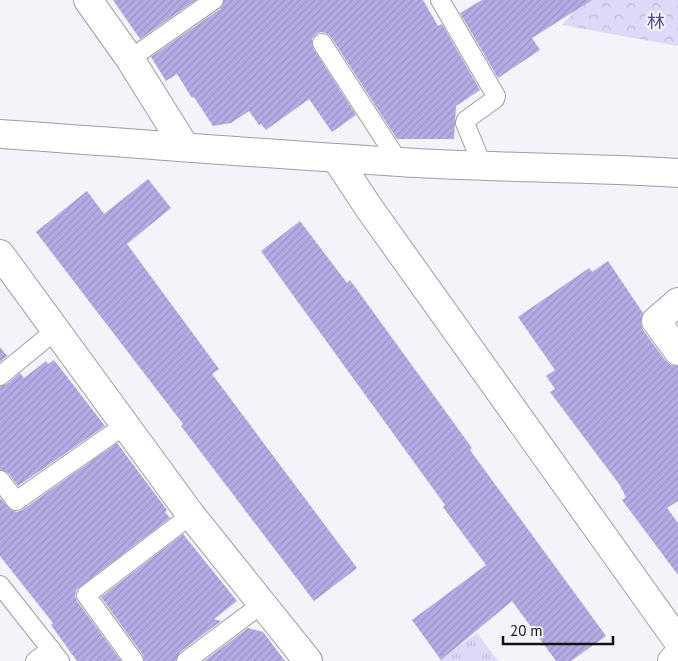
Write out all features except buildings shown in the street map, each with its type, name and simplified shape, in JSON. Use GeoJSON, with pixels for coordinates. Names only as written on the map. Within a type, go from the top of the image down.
{"type":"FeatureCollection","features":[{"type":"Feature","properties":{"kind":"street"},"geometry":{"type":"LineString","coordinates":[[88,0],[130,59],[185,147]]}},
{"type":"Feature","properties":{"kind":"street"},"geometry":{"type":"LineString","coordinates":[[0,134],[483,167],[616,169],[678,173]]}},
{"type":"Feature","properties":{"kind":"street"},"geometry":{"type":"LineString","coordinates":[[336,158],[369,208],[678,641]]}},
{"type":"Feature","properties":{"kind":"street"},"geometry":{"type":"LineString","coordinates":[[0,254],[191,516],[308,661]]}},
{"type":"Feature","properties":{"kind":"street"},"geometry":{"type":"LineString","coordinates":[[678,302],[656,321],[678,351]]}},
{"type":"Feature","properties":{"kind":"street"},"geometry":{"type":"LineString","coordinates":[[672,661],[678,655]]}},
{"type":"Feature","properties":{"kind":"lane"},"geometry":{"type":"LineString","coordinates":[[130,59],[214,0]]}},
{"type":"Feature","properties":{"kind":"lane"},"geometry":{"type":"LineString","coordinates":[[440,0],[496,96],[495,99],[466,120],[465,123],[483,167]]}},
{"type":"Feature","properties":{"kind":"lane"},"geometry":{"type":"LineString","coordinates":[[322,43],[399,162]]}},
{"type":"Feature","properties":{"kind":"lane"},"geometry":{"type":"LineString","coordinates":[[0,376],[56,330]]}},
{"type":"Feature","properties":{"kind":"lane"},"geometry":{"type":"LineString","coordinates":[[0,480],[16,500],[125,425]]}},
{"type":"Feature","properties":{"kind":"lane"},"geometry":{"type":"LineString","coordinates":[[134,661],[86,595],[191,516]]}},
{"type":"Feature","properties":{"kind":"lane"},"geometry":{"type":"LineString","coordinates":[[0,585],[55,655],[36,661]]}},
{"type":"Feature","properties":{"kind":"lane"},"geometry":{"type":"LineString","coordinates":[[186,661],[262,604]]}},
{"type":"Feature","properties":{"kind":"green space","name":"林"},"geometry":{"type":"Polygon","coordinates":[[[585,0],[678,0],[678,46],[562,25],[585,0]]]}},
{"type":"Feature","properties":{"kind":"green space"},"geometry":{"type":"Polygon","coordinates":[[[477,633],[498,661],[439,661],[477,633]]]}}]}
